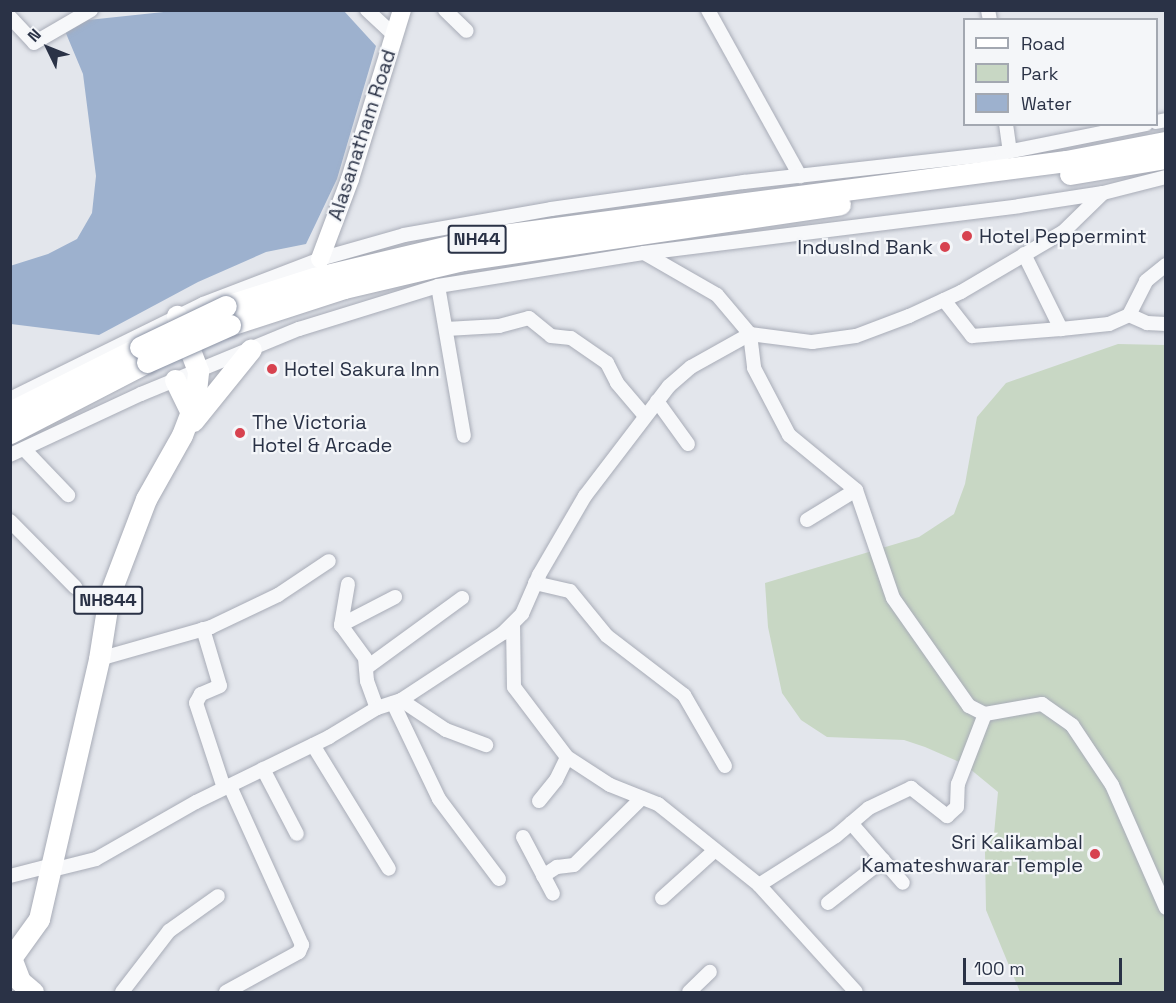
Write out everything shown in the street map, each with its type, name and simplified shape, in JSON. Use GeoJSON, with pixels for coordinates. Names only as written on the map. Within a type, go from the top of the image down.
{"type":"FeatureCollection","features":[{"type":"Feature","properties":{"kind":"highway","name":"NH44"},"geometry":{"type":"LineString","coordinates":[[10,412],[314,278],[487,237],[1066,161],[1166,142]]}},
{"type":"Feature","properties":{"kind":"highway","name":"NH44"},"geometry":{"type":"LineString","coordinates":[[228,315],[463,260],[824,206],[1113,169],[1166,158]]}},
{"type":"Feature","properties":{"kind":"highway"},"geometry":{"type":"LineString","coordinates":[[177,316],[198,371]]}},
{"type":"Feature","properties":{"kind":"highway"},"geometry":{"type":"LineString","coordinates":[[182,435],[251,349]]}},
{"type":"Feature","properties":{"kind":"highway","name":"NH44"},"geometry":{"type":"LineString","coordinates":[[10,433],[143,355]]}},
{"type":"Feature","properties":{"kind":"highway","name":"NH844"},"geometry":{"type":"LineString","coordinates":[[17,989],[11,958],[39,919],[99,659],[109,596],[146,499],[182,435],[191,413],[198,371]]}},
{"type":"Feature","properties":{"kind":"highway"},"geometry":{"type":"LineString","coordinates":[[175,380],[191,413]]}},
{"type":"Feature","properties":{"kind":"highway","name":"NH844"},"geometry":{"type":"LineString","coordinates":[[10,941],[44,899]]}},
{"type":"Feature","properties":{"kind":"main road","name":"Alasanatham Road"},"geometry":{"type":"LineString","coordinates":[[320,259],[350,179],[402,10]]}},
{"type":"Feature","properties":{"kind":"street"},"geometry":{"type":"LineString","coordinates":[[10,17],[34,43],[91,10]]}},
{"type":"Feature","properties":{"kind":"street"},"geometry":{"type":"LineString","coordinates":[[367,10],[394,35]]}},
{"type":"Feature","properties":{"kind":"street"},"geometry":{"type":"LineString","coordinates":[[444,10],[467,30]]}},
{"type":"Feature","properties":{"kind":"street"},"geometry":{"type":"LineString","coordinates":[[708,10],[800,176]]}},
{"type":"Feature","properties":{"kind":"street"},"geometry":{"type":"LineString","coordinates":[[1006,126],[1010,151]]}},
{"type":"Feature","properties":{"kind":"street"},"geometry":{"type":"LineString","coordinates":[[10,399],[177,316],[320,259],[404,235],[551,209],[1010,151],[1136,126]]}},
{"type":"Feature","properties":{"kind":"street"},"geometry":{"type":"LineString","coordinates":[[10,456],[175,380],[251,349],[438,286],[644,253],[1103,193],[1166,177]]}},
{"type":"Feature","properties":{"kind":"street"},"geometry":{"type":"LineString","coordinates":[[10,876],[96,859],[227,787],[313,745],[377,708],[397,702],[513,624],[522,614],[536,583],[585,496],[657,401],[691,367],[750,334],[812,342],[856,336],[944,300],[1063,232],[1103,193]]}},
{"type":"Feature","properties":{"kind":"street"},"geometry":{"type":"LineString","coordinates":[[644,253],[717,295],[750,334],[754,368],[789,435],[856,490],[893,598],[969,705],[985,714],[1042,704],[1072,725],[1112,785],[1166,908]]}},
{"type":"Feature","properties":{"kind":"street"},"geometry":{"type":"LineString","coordinates":[[1024,254],[1061,329]]}},
{"type":"Feature","properties":{"kind":"street"},"geometry":{"type":"LineString","coordinates":[[944,300],[972,336],[1109,324],[1129,315],[1146,280],[1166,265]]}},
{"type":"Feature","properties":{"kind":"street"},"geometry":{"type":"LineString","coordinates":[[438,286],[464,436]]}},
{"type":"Feature","properties":{"kind":"street"},"geometry":{"type":"LineString","coordinates":[[1129,315],[1147,322],[1166,324]]}},
{"type":"Feature","properties":{"kind":"street"},"geometry":{"type":"LineString","coordinates":[[446,328],[498,326],[530,318],[551,336],[571,338],[607,363],[617,383],[645,416]]}},
{"type":"Feature","properties":{"kind":"street"},"geometry":{"type":"LineString","coordinates":[[657,401],[688,444]]}},
{"type":"Feature","properties":{"kind":"street"},"geometry":{"type":"LineString","coordinates":[[24,449],[68,495]]}},
{"type":"Feature","properties":{"kind":"street"},"geometry":{"type":"LineString","coordinates":[[807,520],[856,490]]}},
{"type":"Feature","properties":{"kind":"street"},"geometry":{"type":"LineString","coordinates":[[10,521],[75,587]]}},
{"type":"Feature","properties":{"kind":"street"},"geometry":{"type":"LineString","coordinates":[[99,659],[203,629],[278,595],[329,561]]}},
{"type":"Feature","properties":{"kind":"street"},"geometry":{"type":"LineString","coordinates":[[536,583],[570,591],[607,636],[684,695],[725,766]]}},
{"type":"Feature","properties":{"kind":"street"},"geometry":{"type":"LineString","coordinates":[[348,584],[341,625],[365,658],[377,708]]}},
{"type":"Feature","properties":{"kind":"street"},"geometry":{"type":"LineString","coordinates":[[341,625],[395,597]]}},
{"type":"Feature","properties":{"kind":"street"},"geometry":{"type":"LineString","coordinates":[[366,668],[462,598]]}},
{"type":"Feature","properties":{"kind":"street"},"geometry":{"type":"LineString","coordinates":[[513,624],[514,687],[567,757],[610,785],[658,804],[714,852],[759,885],[856,993]]}},
{"type":"Feature","properties":{"kind":"street"},"geometry":{"type":"LineString","coordinates":[[203,629],[220,686],[201,694],[196,703],[227,787],[302,945],[299,952],[226,993]]}},
{"type":"Feature","properties":{"kind":"street"},"geometry":{"type":"LineString","coordinates":[[397,702],[446,730],[486,745]]}},
{"type":"Feature","properties":{"kind":"street"},"geometry":{"type":"LineString","coordinates":[[397,702],[439,800],[499,879]]}},
{"type":"Feature","properties":{"kind":"street"},"geometry":{"type":"LineString","coordinates":[[759,885],[851,823],[869,808],[911,788],[947,816],[957,807],[958,784],[985,714]]}},
{"type":"Feature","properties":{"kind":"street"},"geometry":{"type":"LineString","coordinates":[[313,745],[389,869]]}},
{"type":"Feature","properties":{"kind":"street"},"geometry":{"type":"LineString","coordinates":[[539,801],[556,780],[567,757]]}},
{"type":"Feature","properties":{"kind":"street"},"geometry":{"type":"LineString","coordinates":[[263,770],[297,834]]}},
{"type":"Feature","properties":{"kind":"street"},"geometry":{"type":"LineString","coordinates":[[543,876],[557,867],[574,865],[642,798]]}},
{"type":"Feature","properties":{"kind":"street"},"geometry":{"type":"LineString","coordinates":[[851,823],[903,884]]}},
{"type":"Feature","properties":{"kind":"street"},"geometry":{"type":"LineString","coordinates":[[523,837],[553,894]]}},
{"type":"Feature","properties":{"kind":"street"},"geometry":{"type":"LineString","coordinates":[[662,898],[714,852]]}},
{"type":"Feature","properties":{"kind":"street"},"geometry":{"type":"LineString","coordinates":[[828,903],[883,860]]}},
{"type":"Feature","properties":{"kind":"street"},"geometry":{"type":"LineString","coordinates":[[122,993],[169,932],[218,896]]}},
{"type":"Feature","properties":{"kind":"street"},"geometry":{"type":"LineString","coordinates":[[689,993],[710,972]]}},
{"type":"Feature","properties":{"kind":"green space"},"geometry":{"type":"Polygon","coordinates":[[[1118,344],[1165,345],[1165,992],[1020,992],[986,910],[985,852],[994,834],[998,792],[964,764],[925,747],[904,740],[827,737],[801,720],[782,693],[768,627],[765,583],[919,537],[954,514],[965,484],[977,417],[1006,383],[1118,344]]]}},
{"type":"Feature","properties":{"kind":"water"},"geometry":{"type":"Polygon","coordinates":[[[173,11],[344,11],[376,46],[337,179],[306,244],[266,252],[198,282],[99,335],[11,324],[10,266],[48,254],[77,239],[92,213],[96,176],[83,74],[65,31],[88,20],[173,11]]]}},
{"type":"Feature","properties":{"kind":"place","name":"Hotel Peppermint"},"geometry":{"type":"Point","coordinates":[967,236]}},
{"type":"Feature","properties":{"kind":"place","name":"IndusInd Bank"},"geometry":{"type":"Point","coordinates":[945,247]}},
{"type":"Feature","properties":{"kind":"place","name":"Hotel Sakura Inn"},"geometry":{"type":"Point","coordinates":[272,369]}},
{"type":"Feature","properties":{"kind":"place","name":"The Victoria Hotel & Arcade"},"geometry":{"type":"Point","coordinates":[240,433]}},
{"type":"Feature","properties":{"kind":"place","name":"Sri Kalikambal Kamateshwarar Temple"},"geometry":{"type":"Point","coordinates":[1095,854]}}]}
